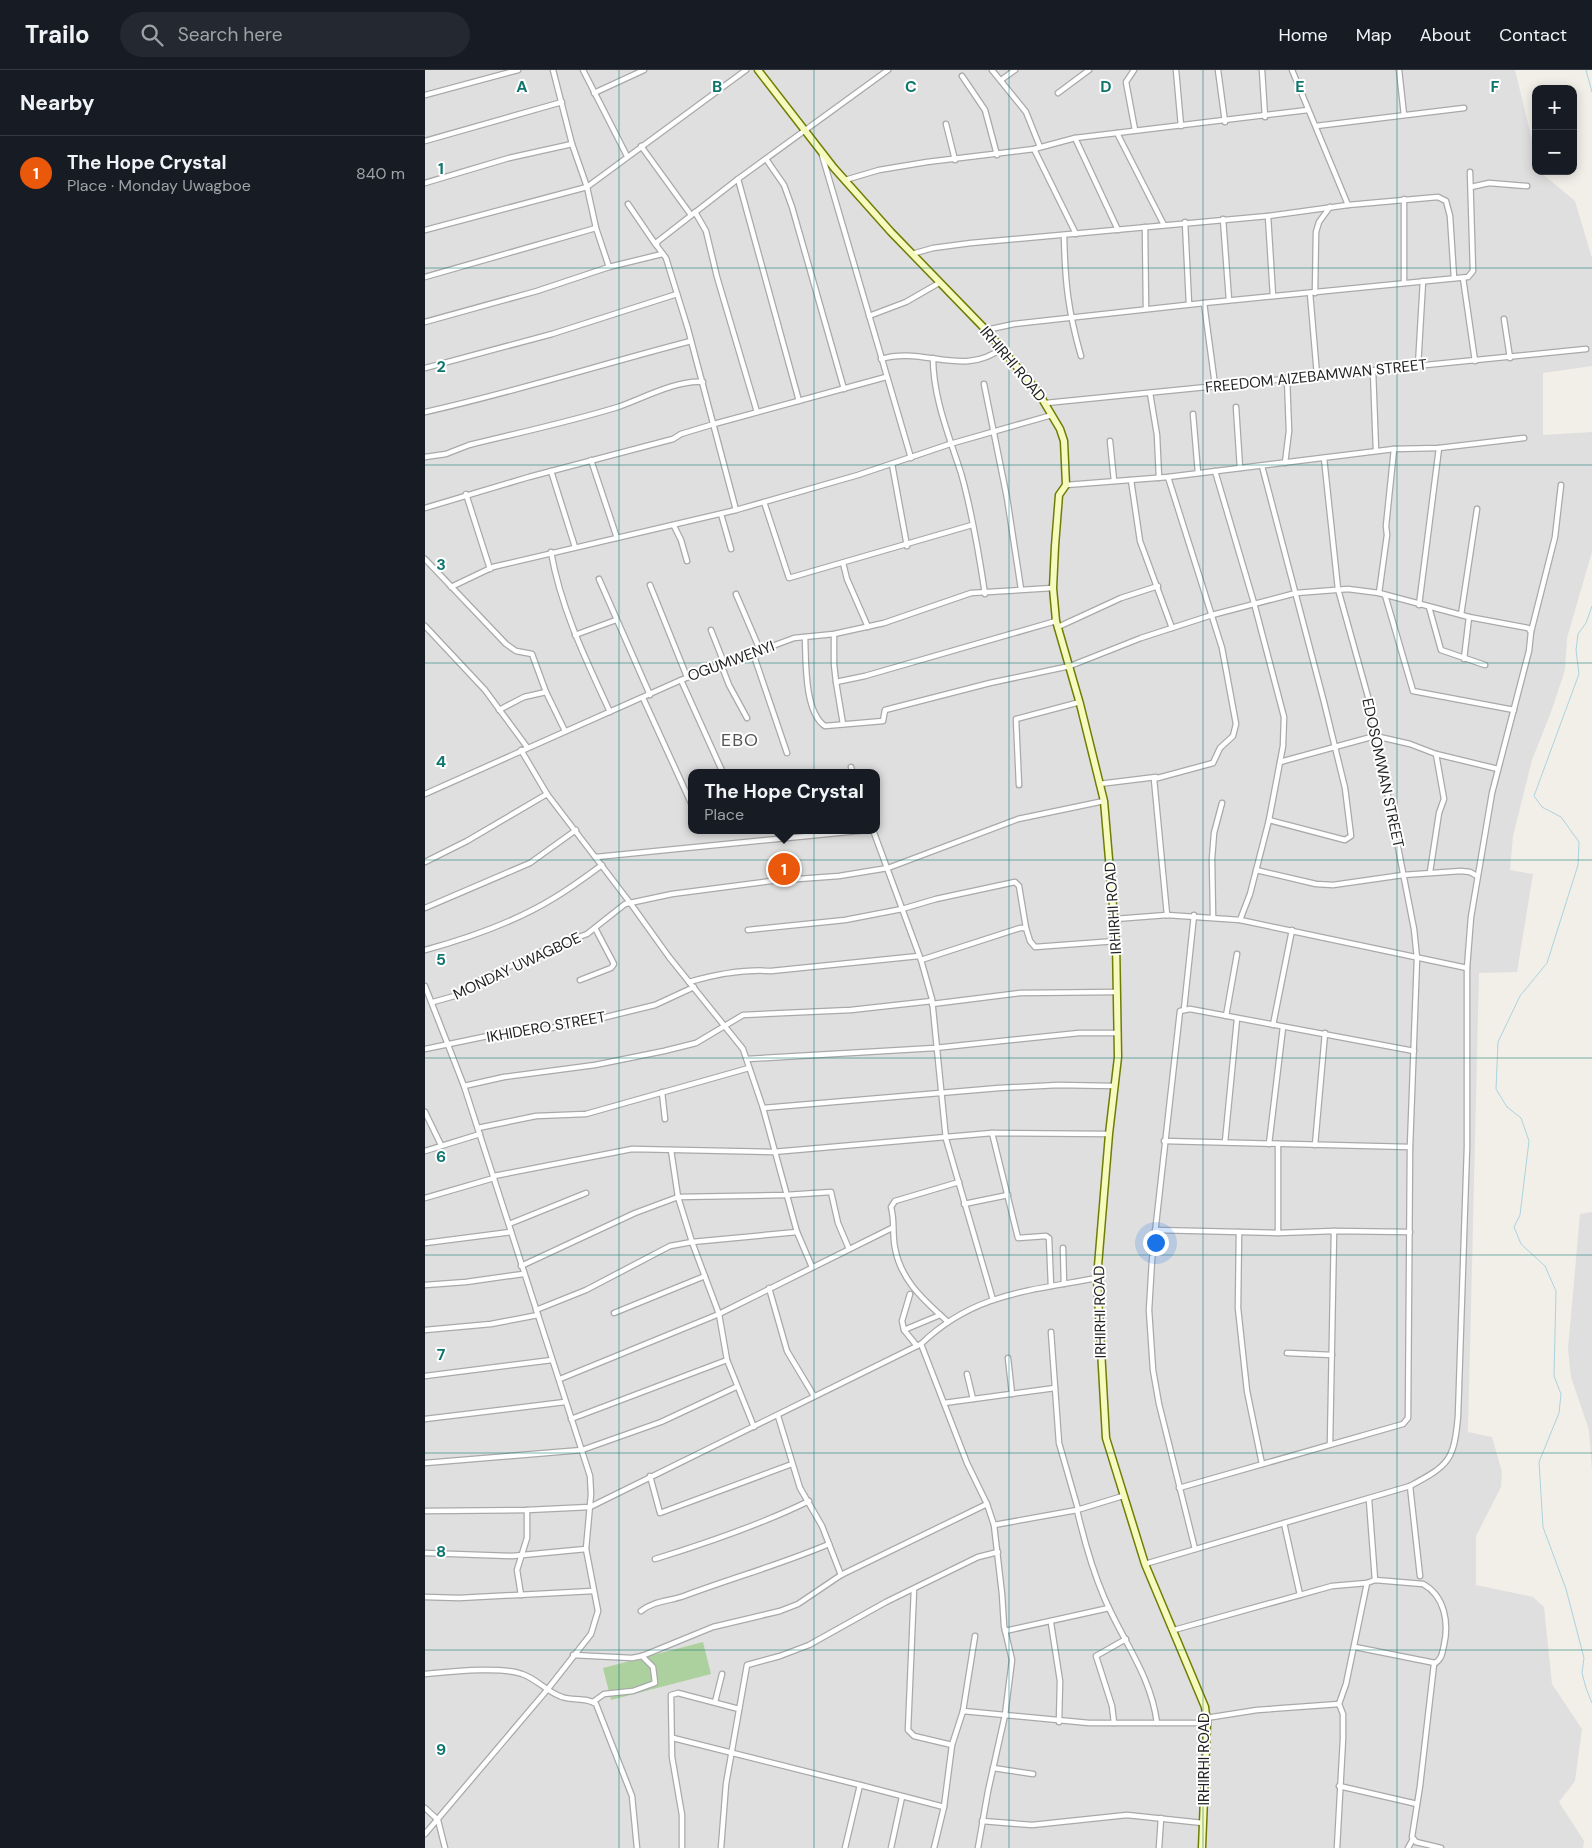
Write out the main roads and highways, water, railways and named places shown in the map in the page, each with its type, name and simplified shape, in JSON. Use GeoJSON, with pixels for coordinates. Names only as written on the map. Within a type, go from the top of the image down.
{"type":"FeatureCollection","features":[{"type":"Feature","properties":{"kind":"waterway"},"geometry":{"type":"LineString","coordinates":[[1586,70],[1592,92]]}},
{"type":"Feature","properties":{"kind":"waterway"},"geometry":{"type":"LineString","coordinates":[[1592,606],[1586,623],[1578,634],[1576,650],[1579,674],[1534,796],[1542,807],[1561,817],[1579,842],[1578,865],[1547,963],[1520,996],[1498,1042],[1496,1089],[1507,1107],[1521,1118],[1529,1141],[1520,1215],[1514,1227],[1521,1244],[1545,1266],[1556,1291],[1554,1376],[1561,1394],[1559,1413],[1539,1462],[1543,1527],[1566,1589],[1584,1658],[1582,1673],[1592,1703]]}},
{"type":"Feature","properties":{"kind":"place","name":"The Hope Crystal"},"geometry":{"type":"Point","coordinates":[784,869]}},
{"type":"Feature","properties":{"kind":"district","name":"EBO"},"geometry":{"type":"Point","coordinates":[740,740]}}]}
